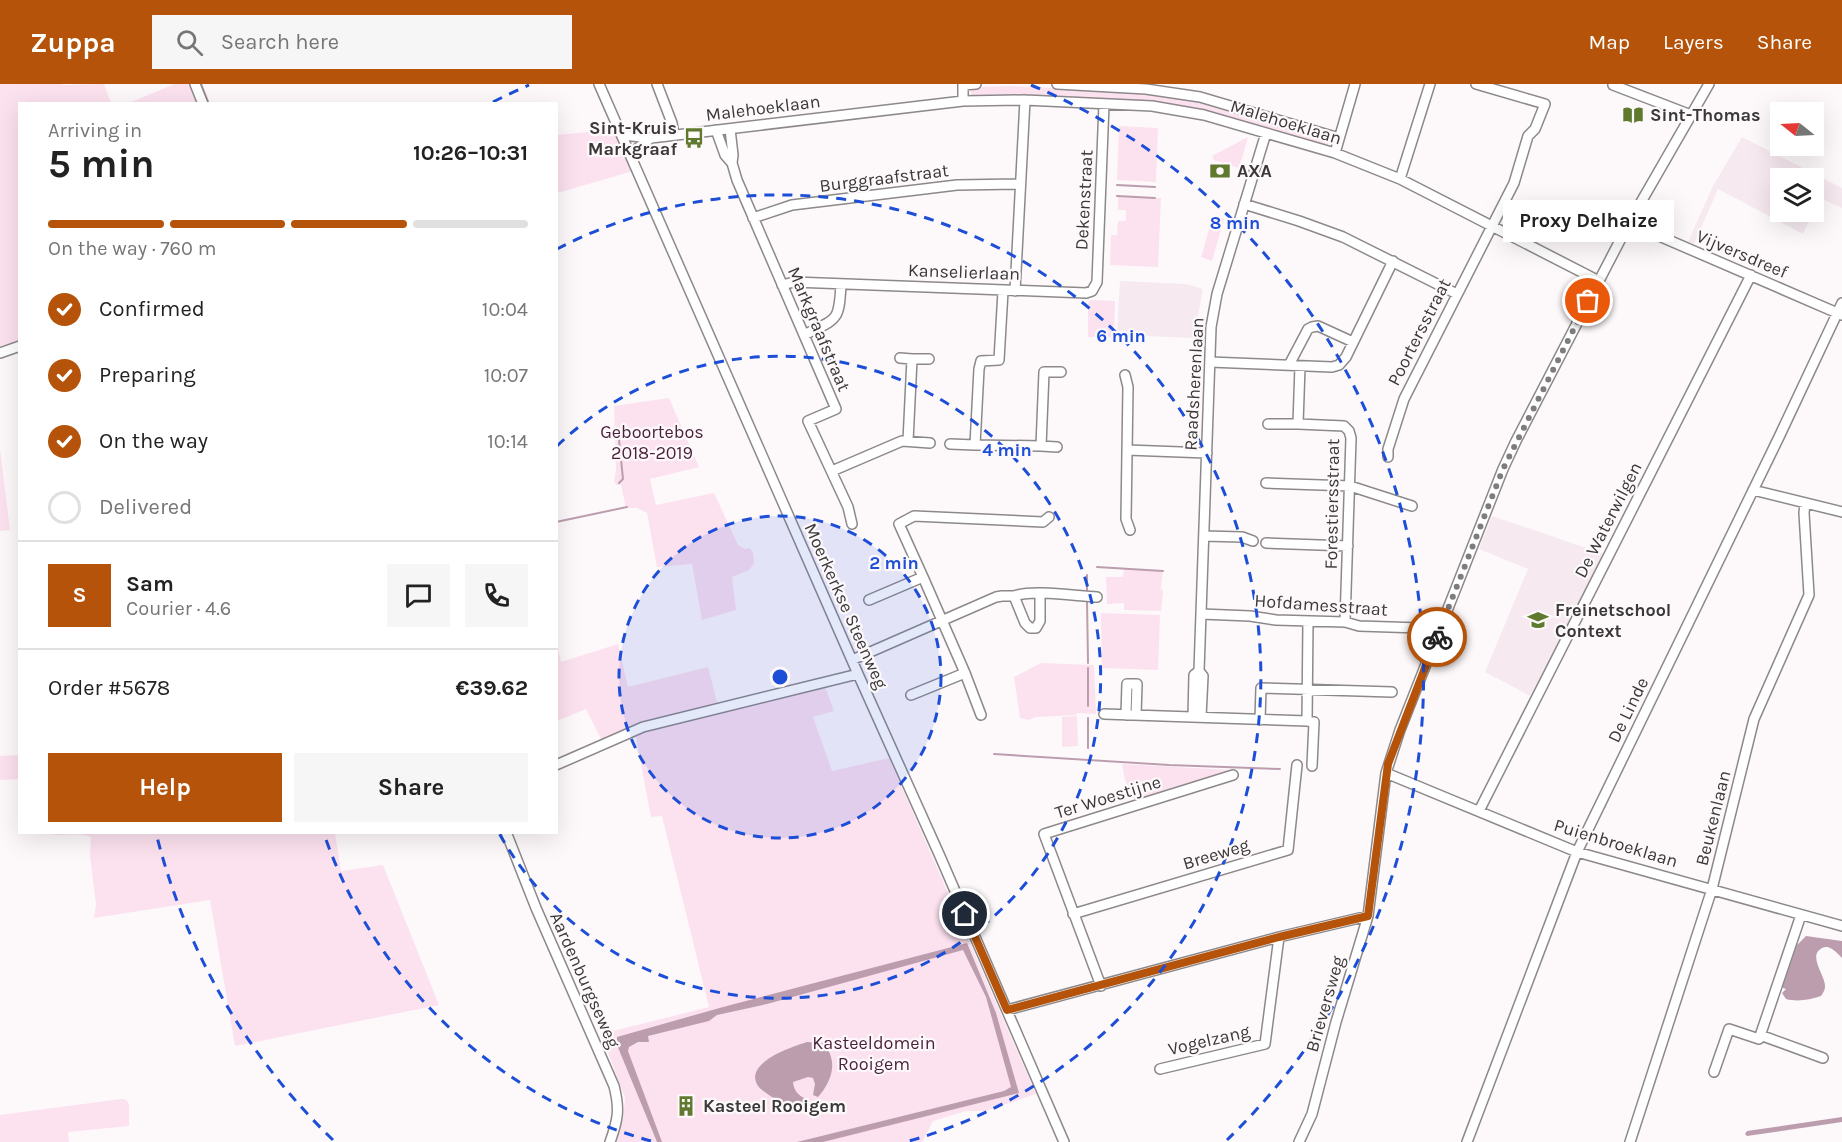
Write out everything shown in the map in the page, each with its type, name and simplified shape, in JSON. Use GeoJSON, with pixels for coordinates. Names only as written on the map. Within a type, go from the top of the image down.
{"type":"FeatureCollection","features":[{"type":"Feature","properties":{"kind":"street"},"geometry":{"type":"LineString","coordinates":[[195,84],[202,102]]}},
{"type":"Feature","properties":{"kind":"street","name":"Moerkerkse Steenweg"},"geometry":{"type":"LineString","coordinates":[[599,84],[1064,1142]]}},
{"type":"Feature","properties":{"kind":"street"},"geometry":{"type":"LineString","coordinates":[[657,84],[672,123],[674,135]]}},
{"type":"Feature","properties":{"kind":"street"},"geometry":{"type":"LineString","coordinates":[[963,101],[963,84],[976,84]]}},
{"type":"Feature","properties":{"kind":"street","name":"Malehoeklaan"},"geometry":{"type":"LineString","coordinates":[[1057,84],[1141,89],[1200,97],[1339,138]]}},
{"type":"Feature","properties":{"kind":"street"},"geometry":{"type":"LineString","coordinates":[[1335,153],[1354,84]]}},
{"type":"Feature","properties":{"kind":"street"},"geometry":{"type":"LineString","coordinates":[[1400,179],[1430,84]]}},
{"type":"Feature","properties":{"kind":"street"},"geometry":{"type":"LineString","coordinates":[[1476,84],[1503,88]]}},
{"type":"Feature","properties":{"kind":"street","name":"Brieversweg"},"geometry":{"type":"LineString","coordinates":[[1299,1142],[1312,1114],[1336,1022],[1368,916],[1386,773],[1396,739],[1503,469],[1629,223],[1709,84]]}},
{"type":"Feature","properties":{"kind":"street"},"geometry":{"type":"LineString","coordinates":[[1613,85],[1690,115]]}},
{"type":"Feature","properties":{"kind":"street","name":"Poortersstraat"},"geometry":{"type":"LineString","coordinates":[[1388,457],[1388,449],[1404,399],[1514,183],[1528,136],[1535,129],[1545,104],[1503,88]]}},
{"type":"Feature","properties":{"kind":"street"},"geometry":{"type":"LineString","coordinates":[[1015,291],[1025,100]]}},
{"type":"Feature","properties":{"kind":"street","name":"Malehoeklaan"},"geometry":{"type":"LineString","coordinates":[[621,135],[651,138],[963,101],[1025,100],[1152,106],[1204,115],[1335,153],[1400,179],[1599,281]]}},
{"type":"Feature","properties":{"kind":"street","name":"Dekenstraat"},"geometry":{"type":"LineString","coordinates":[[1086,293],[1092,291],[1096,282],[1104,104]]}},
{"type":"Feature","properties":{"kind":"street","name":"Markgraafstraat"},"geometry":{"type":"LineString","coordinates":[[730,129],[732,164]]}},
{"type":"Feature","properties":{"kind":"street","name":"Markgraafstraat"},"geometry":{"type":"LineString","coordinates":[[716,130],[836,408],[808,421],[848,507],[852,524]]}},
{"type":"Feature","properties":{"kind":"street","name":"Raadsherenlaan"},"geometry":{"type":"LineString","coordinates":[[1197,717],[1203,676],[1199,671],[1210,362],[1214,310],[1266,133]]}},
{"type":"Feature","properties":{"kind":"street","name":"Malehoeklaan"},"geometry":{"type":"LineString","coordinates":[[630,154],[651,138]]}},
{"type":"Feature","properties":{"kind":"street","name":"Burggraafstraat"},"geometry":{"type":"LineString","coordinates":[[753,218],[792,205],[957,185],[1020,184]]}},
{"type":"Feature","properties":{"kind":"street"},"geometry":{"type":"LineString","coordinates":[[1244,204],[1317,226],[1351,240],[1457,294]]}},
{"type":"Feature","properties":{"kind":"street","name":"Vijversdreef"},"geometry":{"type":"LineString","coordinates":[[1629,223],[1839,314]]}},
{"type":"Feature","properties":{"kind":"street"},"geometry":{"type":"LineString","coordinates":[[1210,362],[1332,367],[1339,365],[1346,357],[1394,261]]}},
{"type":"Feature","properties":{"kind":"street","name":"De Waterwilgen"},"geometry":{"type":"LineString","coordinates":[[1479,811],[1751,275]]}},
{"type":"Feature","properties":{"kind":"street","name":"Kanselierlaan"},"geometry":{"type":"LineString","coordinates":[[782,285],[794,282],[1086,293]]}},
{"type":"Feature","properties":{"kind":"street"},"geometry":{"type":"LineString","coordinates":[[804,335],[833,320],[837,315],[840,309],[841,284]]}},
{"type":"Feature","properties":{"kind":"street"},"geometry":{"type":"LineString","coordinates":[[975,445],[979,369],[981,361],[999,360],[1004,291]]}},
{"type":"Feature","properties":{"kind":"street","name":"De Linde"},"geometry":{"type":"LineString","coordinates":[[1467,1142],[1577,852],[1839,314],[1842,303]]}},
{"type":"Feature","properties":{"kind":"street"},"geometry":{"type":"LineString","coordinates":[[1289,365],[1308,329],[1312,327],[1318,326],[1353,342]]}},
{"type":"Feature","properties":{"kind":"street"},"geometry":{"type":"LineString","coordinates":[[0,353],[18,347]]}},
{"type":"Feature","properties":{"kind":"street"},"geometry":{"type":"LineString","coordinates":[[900,358],[929,359]]}},
{"type":"Feature","properties":{"kind":"street"},"geometry":{"type":"LineString","coordinates":[[908,441],[912,359]]}},
{"type":"Feature","properties":{"kind":"street"},"geometry":{"type":"LineString","coordinates":[[1268,424],[1298,424],[1300,366]]}},
{"type":"Feature","properties":{"kind":"street"},"geometry":{"type":"LineString","coordinates":[[1041,447],[1044,372],[1061,372]]}},
{"type":"Feature","properties":{"kind":"street"},"geometry":{"type":"LineString","coordinates":[[1125,375],[1128,387],[1126,519],[1130,530]]}},
{"type":"Feature","properties":{"kind":"street","name":"Forestiersstraat"},"geometry":{"type":"LineString","coordinates":[[1298,424],[1344,426],[1350,431],[1345,622]]}},
{"type":"Feature","properties":{"kind":"street"},"geometry":{"type":"LineString","coordinates":[[832,471],[902,441],[930,443]]}},
{"type":"Feature","properties":{"kind":"street"},"geometry":{"type":"LineString","coordinates":[[950,444],[1057,447]]}},
{"type":"Feature","properties":{"kind":"street"},"geometry":{"type":"LineString","coordinates":[[1127,450],[1207,453]]}},
{"type":"Feature","properties":{"kind":"street"},"geometry":{"type":"LineString","coordinates":[[1266,483],[1350,486],[1412,506]]}},
{"type":"Feature","properties":{"kind":"street"},"geometry":{"type":"LineString","coordinates":[[1754,490],[1842,512]]}},
{"type":"Feature","properties":{"kind":"street","name":"Beukenlaan"},"geometry":{"type":"LineString","coordinates":[[1630,1142],[1712,889],[1754,719],[1809,595],[1805,503]]}},
{"type":"Feature","properties":{"kind":"street"},"geometry":{"type":"LineString","coordinates":[[981,716],[899,524],[914,516],[1043,522],[1049,517]]}},
{"type":"Feature","properties":{"kind":"street"},"geometry":{"type":"LineString","coordinates":[[1204,536],[1242,537],[1253,541]]}},
{"type":"Feature","properties":{"kind":"street"},"geometry":{"type":"LineString","coordinates":[[1266,543],[1348,546]]}},
{"type":"Feature","properties":{"kind":"street"},"geometry":{"type":"LineString","coordinates":[[869,600],[922,577]]}},
{"type":"Feature","properties":{"kind":"street"},"geometry":{"type":"LineString","coordinates":[[852,660],[996,597],[1022,594],[1098,597]]}},
{"type":"Feature","properties":{"kind":"street"},"geometry":{"type":"LineString","coordinates":[[1014,596],[1025,623],[1036,628],[1041,621],[1040,594]]}},
{"type":"Feature","properties":{"kind":"street","name":"Hofdamesstraat"},"geometry":{"type":"LineString","coordinates":[[1201,614],[1250,616],[1276,620],[1345,622],[1359,626],[1420,628],[1438,635]]}},
{"type":"Feature","properties":{"kind":"street"},"geometry":{"type":"LineString","coordinates":[[1307,722],[1308,621]]}},
{"type":"Feature","properties":{"kind":"street"},"geometry":{"type":"LineString","coordinates":[[911,694],[964,673]]}},
{"type":"Feature","properties":{"kind":"street"},"geometry":{"type":"LineString","coordinates":[[558,764],[643,727],[858,674]]}},
{"type":"Feature","properties":{"kind":"street"},"geometry":{"type":"LineString","coordinates":[[1126,715],[1127,684],[1137,684],[1136,715]]}},
{"type":"Feature","properties":{"kind":"street"},"geometry":{"type":"LineString","coordinates":[[1260,720],[1261,688],[1392,692]]}},
{"type":"Feature","properties":{"kind":"street"},"geometry":{"type":"LineString","coordinates":[[1104,714],[1314,722],[1312,766]]}},
{"type":"Feature","properties":{"kind":"street","name":"Breeweg"},"geometry":{"type":"LineString","coordinates":[[1074,915],[1288,850],[1297,765]]}},
{"type":"Feature","properties":{"kind":"street","name":"Puienbroeklaan"},"geometry":{"type":"LineString","coordinates":[[1386,773],[1577,852],[1842,926]]}},
{"type":"Feature","properties":{"kind":"street","name":"Ter Woestijne"},"geometry":{"type":"LineString","coordinates":[[1101,986],[1044,834],[1233,775]]}},
{"type":"Feature","properties":{"kind":"street","name":"Aardenburgseweg"},"geometry":{"type":"LineString","coordinates":[[507,834],[536,908],[614,1086],[619,1109],[618,1120],[610,1142]]}},
{"type":"Feature","properties":{"kind":"street"},"geometry":{"type":"LineString","coordinates":[[1714,1072],[1729,1029],[1759,1039],[1801,915]]}},
{"type":"Feature","properties":{"kind":"street"},"geometry":{"type":"LineString","coordinates":[[1007,1010],[1279,937],[1368,916]]}},
{"type":"Feature","properties":{"kind":"street","name":"Vogelzang"},"geometry":{"type":"LineString","coordinates":[[1160,1069],[1265,1044],[1279,937]]}},
{"type":"Feature","properties":{"kind":"street"},"geometry":{"type":"LineString","coordinates":[[1761,1035],[1823,1058]]}},
{"type":"Feature","properties":{"kind":"shaded area"},"geometry":{"type":"Polygon","coordinates":[[[1742,137],[1770,151],[1770,156],[1779,156],[1803,168],[1770,168],[1770,217],[1718,189],[1694,244],[1688,242],[1713,186],[1742,137]]]}},
{"type":"Feature","properties":{"kind":"shaded area"},"geometry":{"type":"Polygon","coordinates":[[[1824,179],[1842,188],[1842,208],[1824,200],[1824,179]]]}},
{"type":"Feature","properties":{"kind":"shaded area"},"geometry":{"type":"Polygon","coordinates":[[[1780,222],[1808,222],[1803,234],[1780,222]]]}},
{"type":"Feature","properties":{"kind":"shaded area"},"geometry":{"type":"Polygon","coordinates":[[[1120,281],[1186,284],[1203,289],[1194,338],[1117,335],[1120,281]]]}},
{"type":"Feature","properties":{"kind":"shaded area","name":"Freinetschool Context"},"geometry":{"type":"Polygon","coordinates":[[[1492,516],[1604,554],[1530,696],[1485,672],[1528,569],[1479,549],[1492,516]]]}},
{"type":"Feature","properties":{"kind":"shaded area"},"geometry":{"type":"Polygon","coordinates":[[[1806,936],[1842,941],[1842,958],[1831,948],[1822,948],[1816,956],[1825,982],[1825,989],[1821,996],[1804,1000],[1786,999],[1782,993],[1786,989],[1783,985],[1797,945],[1806,936]]]}},
{"type":"Feature","properties":{"kind":"shaded area"},"geometry":{"type":"Polygon","coordinates":[[[967,943],[996,1013],[1019,1093],[823,1142],[797,1142],[1004,1091],[1011,1087],[986,997],[963,950],[767,1004],[717,1015],[709,1021],[648,1036],[649,1042],[638,1042],[629,1047],[628,1051],[662,1142],[657,1142],[617,1045],[617,1037],[967,943]]]}},
{"type":"Feature","properties":{"kind":"shaded area"},"geometry":{"type":"Polygon","coordinates":[[[807,1042],[823,1043],[831,1057],[832,1071],[818,1097],[813,1095],[815,1084],[813,1078],[808,1077],[793,1082],[797,1092],[806,1099],[803,1108],[794,1107],[773,1098],[758,1086],[755,1078],[757,1070],[771,1057],[807,1042]]]}},
{"type":"Feature","properties":{"kind":"shaded area"},"geometry":{"type":"Polygon","coordinates":[[[1842,1117],[1842,1122],[1747,1136],[1745,1134],[1747,1131],[1842,1117]]]}},
{"type":"Feature","properties":{"kind":"green space"},"geometry":{"type":"Polygon","coordinates":[[[0,84],[104,84],[111,102],[18,102],[18,346],[0,353],[0,84]]]}},
{"type":"Feature","properties":{"kind":"green space"},"geometry":{"type":"Polygon","coordinates":[[[175,84],[190,84],[198,102],[131,102],[175,84]]]}},
{"type":"Feature","properties":{"kind":"green space"},"geometry":{"type":"Polygon","coordinates":[[[1011,86],[1148,92],[1198,100],[1328,138],[1329,143],[1326,147],[1193,110],[973,96],[971,94],[971,88],[974,87],[1011,86]]]}},
{"type":"Feature","properties":{"kind":"green space"},"geometry":{"type":"Polygon","coordinates":[[[1119,126],[1158,128],[1156,182],[1117,180],[1119,126]]]}},
{"type":"Feature","properties":{"kind":"green space"},"geometry":{"type":"Polygon","coordinates":[[[619,129],[637,170],[558,193],[558,135],[619,129]]]}},
{"type":"Feature","properties":{"kind":"green space"},"geometry":{"type":"Polygon","coordinates":[[[1248,137],[1239,168],[1214,160],[1212,156],[1248,137]]]}},
{"type":"Feature","properties":{"kind":"green space"},"geometry":{"type":"Polygon","coordinates":[[[1118,197],[1161,198],[1158,267],[1110,265],[1111,235],[1117,235],[1118,221],[1126,221],[1126,210],[1118,210],[1118,197]]]}},
{"type":"Feature","properties":{"kind":"green space"},"geometry":{"type":"Polygon","coordinates":[[[1213,216],[1224,219],[1212,261],[1201,257],[1213,216]]]}},
{"type":"Feature","properties":{"kind":"green space"},"geometry":{"type":"Polygon","coordinates":[[[1091,300],[1115,301],[1114,337],[1088,337],[1088,303],[1091,300]]]}},
{"type":"Feature","properties":{"kind":"green space","name":"Geboortebos 2018-2019"},"geometry":{"type":"Polygon","coordinates":[[[669,398],[699,467],[650,479],[656,505],[714,493],[738,545],[745,549],[750,548],[753,553],[754,563],[749,570],[732,577],[736,610],[702,620],[692,564],[657,567],[647,513],[637,508],[626,508],[621,485],[616,485],[614,481],[616,470],[614,406],[669,398]]]}},
{"type":"Feature","properties":{"kind":"green space"},"geometry":{"type":"Polygon","coordinates":[[[0,449],[10,530],[0,531],[0,449]]]}},
{"type":"Feature","properties":{"kind":"green space"},"geometry":{"type":"Polygon","coordinates":[[[1124,569],[1163,571],[1161,611],[1124,610],[1124,603],[1107,604],[1106,577],[1123,577],[1124,569]]]}},
{"type":"Feature","properties":{"kind":"green space"},"geometry":{"type":"Polygon","coordinates":[[[1101,613],[1160,615],[1158,670],[1102,668],[1101,613]]]}},
{"type":"Feature","properties":{"kind":"green space"},"geometry":{"type":"Polygon","coordinates":[[[618,644],[628,687],[708,667],[718,706],[602,741],[586,709],[558,721],[558,650],[561,662],[618,644]]]}},
{"type":"Feature","properties":{"kind":"green space"},"geometry":{"type":"Polygon","coordinates":[[[1041,663],[1094,665],[1096,714],[1077,713],[1076,715],[1036,717],[1028,720],[1020,718],[1014,677],[1041,663]]]}},
{"type":"Feature","properties":{"kind":"green space","name":"Kasteeldomein Rooigem"},"geometry":{"type":"Polygon","coordinates":[[[825,687],[834,711],[813,717],[832,771],[889,758],[1036,1094],[986,1111],[966,1111],[933,1121],[922,1142],[616,1142],[623,1120],[625,1098],[601,1034],[709,1007],[662,816],[651,817],[635,732],[825,687]]]}},
{"type":"Feature","properties":{"kind":"green space"},"geometry":{"type":"Polygon","coordinates":[[[1077,716],[1078,746],[1062,747],[1062,717],[1077,716]]]}},
{"type":"Feature","properties":{"kind":"green space"},"geometry":{"type":"Polygon","coordinates":[[[18,755],[18,779],[0,780],[0,756],[18,755]]]}},
{"type":"Feature","properties":{"kind":"green space"},"geometry":{"type":"Polygon","coordinates":[[[1122,764],[1231,770],[1231,773],[1136,802],[1125,780],[1122,764]]]}},
{"type":"Feature","properties":{"kind":"green space"},"geometry":{"type":"Polygon","coordinates":[[[52,834],[335,834],[341,871],[383,865],[439,1005],[235,1046],[210,900],[94,918],[96,904],[90,856],[91,837],[52,834]]]}},
{"type":"Feature","properties":{"kind":"green space"},"geometry":{"type":"Polygon","coordinates":[[[126,1100],[129,1104],[129,1126],[68,1132],[69,1142],[0,1142],[0,1115],[126,1100]]]}},
{"type":"Feature","properties":{"kind":"waterway"},"geometry":{"type":"LineString","coordinates":[[201,84],[208,102]]}},
{"type":"Feature","properties":{"kind":"waterway"},"geometry":{"type":"LineString","coordinates":[[1117,185],[1155,187]]}},
{"type":"Feature","properties":{"kind":"waterway"},"geometry":{"type":"LineString","coordinates":[[1117,196],[1155,198]]}},
{"type":"Feature","properties":{"kind":"waterway"},"geometry":{"type":"LineString","coordinates":[[619,440],[623,479],[619,483]]}},
{"type":"Feature","properties":{"kind":"waterway"},"geometry":{"type":"LineString","coordinates":[[558,522],[627,507]]}},
{"type":"Feature","properties":{"kind":"waterway"},"geometry":{"type":"LineString","coordinates":[[1097,567],[1163,571]]}},
{"type":"Feature","properties":{"kind":"waterway"},"geometry":{"type":"LineString","coordinates":[[1087,575],[1087,592]]}},
{"type":"Feature","properties":{"kind":"waterway"},"geometry":{"type":"LineString","coordinates":[[1087,600],[1088,663]]}},
{"type":"Feature","properties":{"kind":"waterway"},"geometry":{"type":"LineString","coordinates":[[1088,668],[1088,706]]}},
{"type":"Feature","properties":{"kind":"waterway"},"geometry":{"type":"LineString","coordinates":[[1088,718],[1088,748]]}},
{"type":"Feature","properties":{"kind":"waterway"},"geometry":{"type":"LineString","coordinates":[[994,754],[1169,765],[1280,769]]}},
{"type":"Feature","properties":{"kind":"way so far"},"geometry":{"type":"LineString","coordinates":[[1437,637],[1503,469],[1588,301]]}},
{"type":"Feature","properties":{"kind":"place","name":"Sint-Thomas"},"geometry":{"type":"Point","coordinates":[1633,115]}},
{"type":"Feature","properties":{"kind":"place","name":"Sint-Kruis Markgraaf"},"geometry":{"type":"Point","coordinates":[694,138]}},
{"type":"Feature","properties":{"kind":"place","name":"AXA"},"geometry":{"type":"Point","coordinates":[1220,171]}},
{"type":"Feature","properties":{"kind":"place","name":"Proxy Delhaize"},"geometry":{"type":"Point","coordinates":[1588,301]}},
{"type":"Feature","properties":{"kind":"place","name":"Freinetschool Context"},"geometry":{"type":"Point","coordinates":[1538,620]}},
{"type":"Feature","properties":{"kind":"place","name":"Kasteel Rooigem"},"geometry":{"type":"Point","coordinates":[686,1106]}},
{"type":"Feature","properties":{"kind":"route"},"geometry":{"type":"LineString","coordinates":[[965,914],[1007,1010],[1279,937],[1368,916],[1388,764],[1437,637]]}}]}
